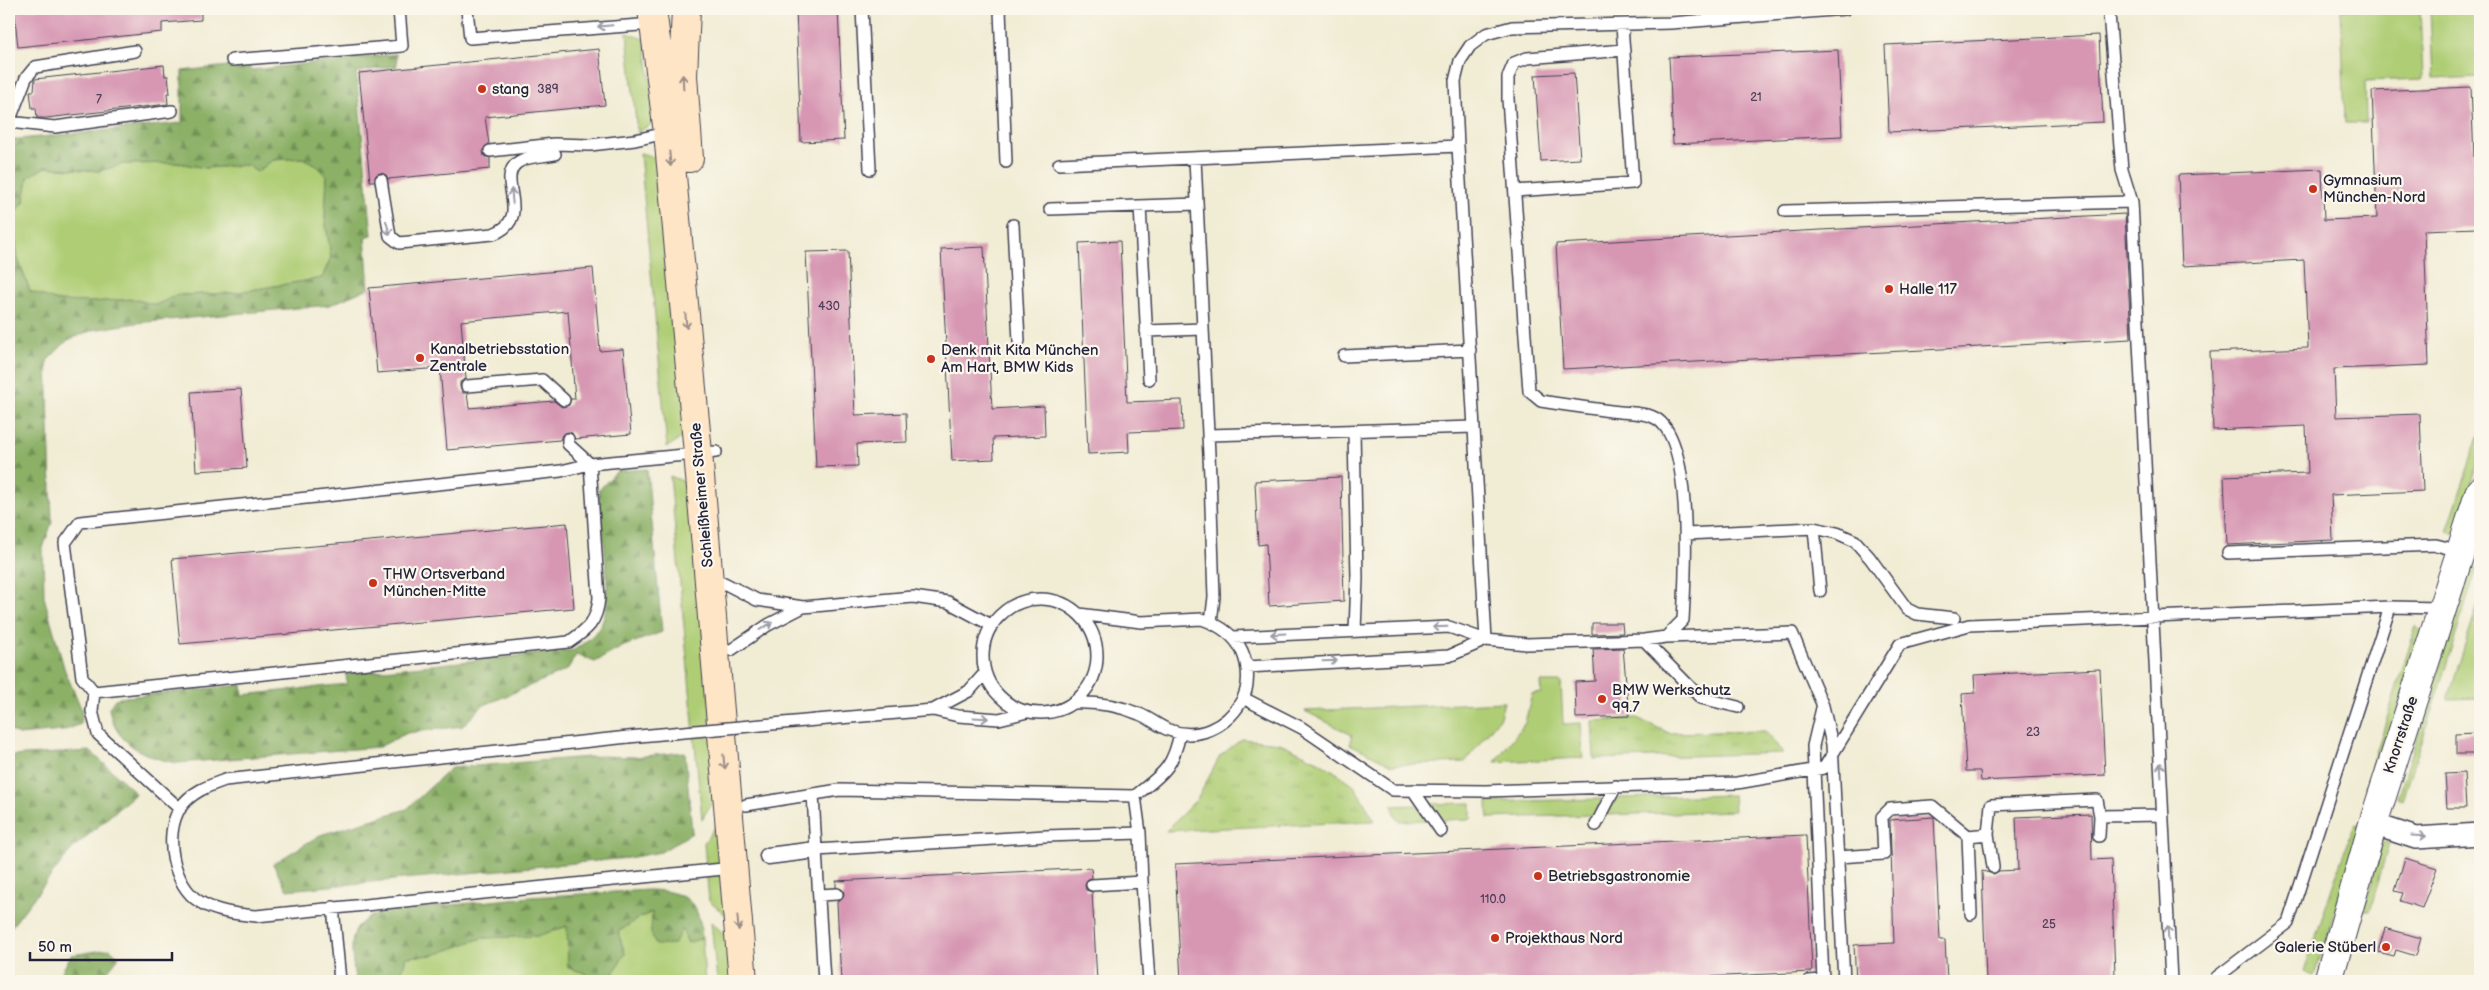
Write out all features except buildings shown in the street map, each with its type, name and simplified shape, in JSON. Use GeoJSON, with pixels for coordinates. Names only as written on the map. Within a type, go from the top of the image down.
{"type":"FeatureCollection","features":[{"type":"Feature","properties":{"kind":"main road","name":"Schleißheimer Straße"},"geometry":{"type":"LineString","coordinates":[[677,132],[683,76],[686,9]]}},
{"type":"Feature","properties":{"kind":"main road","name":"Schleißheimer Straße"},"geometry":{"type":"LineString","coordinates":[[653,16],[677,132],[707,452],[733,868],[743,981]]}},
{"type":"Feature","properties":{"kind":"main road","name":"Schleißheimer Straße"},"geometry":{"type":"LineString","coordinates":[[707,452],[731,650],[762,981]]}},
{"type":"Feature","properties":{"kind":"street","name":"Knorrstraße"},"geometry":{"type":"LineString","coordinates":[[2328,981],[2373,824],[2480,491]]}},
{"type":"Feature","properties":{"kind":"street"},"geometry":{"type":"LineString","coordinates":[[2373,824],[2416,838],[2480,834]]}},
{"type":"Feature","properties":{"kind":"street"},"geometry":{"type":"LineString","coordinates":[[768,856],[816,850]]}},
{"type":"Feature","properties":{"kind":"lane"},"geometry":{"type":"LineString","coordinates":[[232,60],[402,46],[398,9]]}},
{"type":"Feature","properties":{"kind":"lane"},"geometry":{"type":"LineString","coordinates":[[467,9],[470,38],[653,16]]}},
{"type":"Feature","properties":{"kind":"lane"},"geometry":{"type":"LineString","coordinates":[[862,9],[870,169]]}},
{"type":"Feature","properties":{"kind":"lane"},"geometry":{"type":"LineString","coordinates":[[1486,640],[1455,82],[1460,61],[1470,46],[1486,34],[1512,27],[1671,23],[1845,9]]}},
{"type":"Feature","properties":{"kind":"lane"},"geometry":{"type":"LineString","coordinates":[[2106,9],[2109,13],[2122,170],[2132,202],[2171,981]]}},
{"type":"Feature","properties":{"kind":"lane"},"geometry":{"type":"LineString","coordinates":[[1000,10],[1006,162]]}},
{"type":"Feature","properties":{"kind":"lane"},"geometry":{"type":"LineString","coordinates":[[1515,191],[1633,183],[1622,24]]}},
{"type":"Feature","properties":{"kind":"lane"},"geometry":{"type":"LineString","coordinates":[[1624,50],[1527,58],[1514,63],[1508,77],[1508,99],[1529,391],[1541,401],[1653,416],[1671,434],[1682,479],[1686,534],[1684,620],[1666,636]]}},
{"type":"Feature","properties":{"kind":"lane"},"geometry":{"type":"LineString","coordinates":[[135,51],[35,67],[26,78],[9,122],[55,127],[172,112]]}},
{"type":"Feature","properties":{"kind":"lane"},"geometry":{"type":"LineString","coordinates":[[490,151],[554,149],[635,140],[677,132]]}},
{"type":"Feature","properties":{"kind":"lane"},"geometry":{"type":"LineString","coordinates":[[1059,164],[1458,146]]}},
{"type":"Feature","properties":{"kind":"lane"},"geometry":{"type":"LineString","coordinates":[[381,180],[390,236],[399,243],[493,234],[503,230],[511,221],[514,211],[510,174],[515,164],[554,149]]}},
{"type":"Feature","properties":{"kind":"lane"},"geometry":{"type":"LineString","coordinates":[[1195,159],[1214,597],[1211,622]]}},
{"type":"Feature","properties":{"kind":"lane"},"geometry":{"type":"LineString","coordinates":[[1785,211],[2132,202]]}},
{"type":"Feature","properties":{"kind":"lane"},"geometry":{"type":"LineString","coordinates":[[1050,209],[1197,204]]}},
{"type":"Feature","properties":{"kind":"lane"},"geometry":{"type":"LineString","coordinates":[[1140,206],[1149,379]]}},
{"type":"Feature","properties":{"kind":"lane"},"geometry":{"type":"LineString","coordinates":[[1013,225],[1019,341]]}},
{"type":"Feature","properties":{"kind":"lane"},"geometry":{"type":"LineString","coordinates":[[1146,332],[1203,329]]}},
{"type":"Feature","properties":{"kind":"lane"},"geometry":{"type":"LineString","coordinates":[[1344,356],[1470,350]]}},
{"type":"Feature","properties":{"kind":"lane"},"geometry":{"type":"LineString","coordinates":[[467,386],[542,380],[564,400]]}},
{"type":"Feature","properties":{"kind":"lane"},"geometry":{"type":"LineString","coordinates":[[1208,434],[1474,427]]}},
{"type":"Feature","properties":{"kind":"lane"},"geometry":{"type":"LineString","coordinates":[[1354,431],[1356,630]]}},
{"type":"Feature","properties":{"kind":"lane"},"geometry":{"type":"LineString","coordinates":[[94,692],[569,642],[581,634],[597,616],[599,598],[590,464],[568,444],[568,439]]}},
{"type":"Feature","properties":{"kind":"lane"},"geometry":{"type":"LineString","coordinates":[[180,808],[98,734],[92,711],[94,692],[82,677],[65,543],[80,522],[561,471],[590,464],[707,452]]}},
{"type":"Feature","properties":{"kind":"lane"},"geometry":{"type":"LineString","coordinates":[[1686,534],[1814,528],[1837,532],[1855,541],[1908,609],[1917,614],[1954,618]]}},
{"type":"Feature","properties":{"kind":"lane"},"geometry":{"type":"LineString","coordinates":[[1814,528],[1820,591]]}},
{"type":"Feature","properties":{"kind":"lane"},"geometry":{"type":"LineString","coordinates":[[2228,553],[2436,545],[2461,551]]}},
{"type":"Feature","properties":{"kind":"lane"},"geometry":{"type":"LineString","coordinates":[[724,583],[757,600],[803,606],[913,597],[948,602],[991,625]]}},
{"type":"Feature","properties":{"kind":"lane"},"geometry":{"type":"LineString","coordinates":[[733,868],[256,916],[228,913],[200,902],[183,885],[174,860],[172,832],[180,808],[198,790],[225,780],[628,737],[933,710],[980,719],[999,719],[1028,712],[1054,711],[1072,703],[1087,702],[1122,708],[1180,733],[1198,733],[1216,728],[1234,713],[1244,698],[1248,680],[1247,667],[1241,649],[1233,638],[1211,622],[1202,619],[1121,621],[1079,614],[1055,601],[1027,600],[1007,609],[991,625],[983,646],[985,673],[992,686],[1001,698],[1014,707],[1028,712]]}},
{"type":"Feature","properties":{"kind":"lane"},"geometry":{"type":"LineString","coordinates":[[731,650],[768,624],[803,606]]}},
{"type":"Feature","properties":{"kind":"lane"},"geometry":{"type":"LineString","coordinates":[[2216,981],[2217,977],[2288,923],[2390,607]]}},
{"type":"Feature","properties":{"kind":"lane"},"geometry":{"type":"LineString","coordinates":[[1244,698],[1302,728],[1393,790],[1737,783],[1824,768],[1900,644],[1968,626],[2390,607],[2442,608]]}},
{"type":"Feature","properties":{"kind":"lane"},"geometry":{"type":"LineString","coordinates":[[1072,703],[1089,684],[1097,660],[1097,649],[1092,633],[1079,614]]}},
{"type":"Feature","properties":{"kind":"lane"},"geometry":{"type":"LineString","coordinates":[[1233,638],[1356,630],[1449,627],[1486,640],[1527,644],[1644,640],[1666,636],[1792,633],[1823,706],[1832,744],[1844,981]]}},
{"type":"Feature","properties":{"kind":"lane"},"geometry":{"type":"LineString","coordinates":[[1247,667],[1449,656],[1486,640]]}},
{"type":"Feature","properties":{"kind":"lane"},"geometry":{"type":"LineString","coordinates":[[1644,640],[1701,698],[1738,707]]}},
{"type":"Feature","properties":{"kind":"lane"},"geometry":{"type":"LineString","coordinates":[[933,710],[969,691],[985,673]]}},
{"type":"Feature","properties":{"kind":"lane"},"geometry":{"type":"LineString","coordinates":[[1809,981],[1823,980],[1813,746],[1823,706]]}},
{"type":"Feature","properties":{"kind":"lane"},"geometry":{"type":"LineString","coordinates":[[746,805],[839,790],[1136,796],[1168,769],[1177,751],[1180,733]]}},
{"type":"Feature","properties":{"kind":"lane"},"geometry":{"type":"LineString","coordinates":[[1596,825],[1616,786]]}},
{"type":"Feature","properties":{"kind":"lane"},"geometry":{"type":"LineString","coordinates":[[1413,790],[1441,831]]}},
{"type":"Feature","properties":{"kind":"lane"},"geometry":{"type":"LineString","coordinates":[[813,794],[824,981]]}},
{"type":"Feature","properties":{"kind":"lane"},"geometry":{"type":"LineString","coordinates":[[1136,796],[1149,981]]}},
{"type":"Feature","properties":{"kind":"lane"},"geometry":{"type":"LineString","coordinates":[[1993,867],[1988,834],[1991,805],[2097,800],[2100,816],[2099,836]]}},
{"type":"Feature","properties":{"kind":"lane"},"geometry":{"type":"LineString","coordinates":[[1838,857],[1884,854],[1882,817],[1890,809],[1932,806],[1968,836],[1988,834]]}},
{"type":"Feature","properties":{"kind":"lane"},"geometry":{"type":"LineString","coordinates":[[2100,816],[2163,816]]}},
{"type":"Feature","properties":{"kind":"lane"},"geometry":{"type":"LineString","coordinates":[[816,850],[1036,836],[1140,833]]}},
{"type":"Feature","properties":{"kind":"lane"},"geometry":{"type":"LineString","coordinates":[[1968,836],[1971,914]]}},
{"type":"Feature","properties":{"kind":"lane"},"geometry":{"type":"LineString","coordinates":[[1092,885],[1142,882]]}},
{"type":"Feature","properties":{"kind":"lane"},"geometry":{"type":"LineString","coordinates":[[819,895],[837,894]]}},
{"type":"Feature","properties":{"kind":"lane"},"geometry":{"type":"LineString","coordinates":[[333,908],[340,981]]}},
{"type":"Feature","properties":{"kind":"green space"},"geometry":{"type":"Polygon","coordinates":[[[2341,9],[2420,9],[2423,79],[2365,81],[2366,123],[2345,123],[2341,9]]]}},
{"type":"Feature","properties":{"kind":"green space"},"geometry":{"type":"Polygon","coordinates":[[[2430,9],[2480,9],[2480,77],[2433,79],[2430,9]]]}},
{"type":"Feature","properties":{"kind":"green space"},"geometry":{"type":"Polygon","coordinates":[[[627,33],[645,39],[656,122],[637,132],[627,33]]]}},
{"type":"Feature","properties":{"kind":"green space"},"geometry":{"type":"Polygon","coordinates":[[[396,54],[397,66],[356,72],[372,235],[365,237],[369,288],[330,305],[136,323],[93,330],[68,340],[47,361],[52,522],[43,548],[44,597],[65,671],[82,710],[81,724],[63,731],[18,735],[9,729],[9,140],[182,123],[182,71],[247,64],[252,70],[396,54]],[[303,158],[273,160],[257,172],[247,165],[205,168],[179,163],[123,164],[99,171],[45,167],[28,177],[24,202],[12,217],[18,259],[30,291],[57,301],[91,302],[133,299],[156,305],[177,295],[233,293],[322,278],[331,257],[325,218],[327,176],[316,165],[303,158]]]}},
{"type":"Feature","properties":{"kind":"green space"},"geometry":{"type":"Polygon","coordinates":[[[640,153],[659,158],[688,434],[667,447],[640,153]]]}},
{"type":"Feature","properties":{"kind":"green space"},"geometry":{"type":"Polygon","coordinates":[[[303,158],[316,165],[327,176],[325,218],[331,257],[322,278],[233,293],[178,295],[156,305],[133,299],[91,302],[57,301],[30,291],[18,259],[12,217],[24,202],[28,177],[45,167],[99,171],[123,164],[179,163],[205,168],[247,165],[257,172],[273,160],[303,158]]]}},
{"type":"Feature","properties":{"kind":"green space"},"geometry":{"type":"Polygon","coordinates":[[[2480,431],[2480,455],[2454,534],[2447,532],[2480,431]]]}},
{"type":"Feature","properties":{"kind":"green space"},"geometry":{"type":"Polygon","coordinates":[[[647,469],[662,632],[624,646],[595,662],[576,655],[567,670],[482,706],[463,726],[407,733],[379,747],[177,763],[143,753],[133,747],[117,731],[109,708],[115,699],[126,697],[242,685],[243,695],[347,684],[346,674],[574,650],[597,631],[602,623],[605,610],[607,577],[598,491],[617,471],[647,469]]]}},
{"type":"Feature","properties":{"kind":"green space"},"geometry":{"type":"Polygon","coordinates":[[[670,476],[692,485],[717,794],[702,819],[670,476]]]}},
{"type":"Feature","properties":{"kind":"green space"},"geometry":{"type":"Polygon","coordinates":[[[2471,568],[2477,569],[2403,800],[2398,798],[2471,568]]]}},
{"type":"Feature","properties":{"kind":"green space"},"geometry":{"type":"Polygon","coordinates":[[[2480,597],[2480,698],[2448,699],[2476,610],[2480,597]]]}},
{"type":"Feature","properties":{"kind":"green space"},"geometry":{"type":"Polygon","coordinates":[[[2416,626],[2422,632],[2373,791],[2365,788],[2416,626]]]}},
{"type":"Feature","properties":{"kind":"green space"},"geometry":{"type":"Polygon","coordinates":[[[1540,682],[1561,682],[1563,724],[1581,723],[1583,758],[1495,762],[1525,723],[1532,694],[1541,693],[1540,682]]]}},
{"type":"Feature","properties":{"kind":"green space"},"geometry":{"type":"Polygon","coordinates":[[[1504,702],[1500,717],[1465,762],[1392,765],[1350,744],[1352,735],[1305,711],[1504,702]]]}},
{"type":"Feature","properties":{"kind":"green space"},"geometry":{"type":"Polygon","coordinates":[[[1637,718],[1669,733],[1765,731],[1783,753],[1594,759],[1592,721],[1637,718]]]}},
{"type":"Feature","properties":{"kind":"green space"},"geometry":{"type":"Polygon","coordinates":[[[1242,739],[1280,743],[1320,762],[1353,784],[1375,821],[1166,831],[1198,798],[1220,756],[1242,739]]]}},
{"type":"Feature","properties":{"kind":"green space"},"geometry":{"type":"Polygon","coordinates":[[[90,751],[131,788],[135,794],[70,851],[9,930],[9,756],[90,751]]]}},
{"type":"Feature","properties":{"kind":"green space"},"geometry":{"type":"Polygon","coordinates":[[[685,752],[692,833],[661,852],[628,858],[287,890],[273,864],[320,835],[407,809],[451,768],[601,756],[635,757],[685,752]]]}},
{"type":"Feature","properties":{"kind":"green space"},"geometry":{"type":"Polygon","coordinates":[[[1733,795],[1734,811],[1604,815],[1617,798],[1733,795]]]}},
{"type":"Feature","properties":{"kind":"green space"},"geometry":{"type":"Polygon","coordinates":[[[1603,799],[1594,815],[1488,818],[1487,802],[1603,799]]]}},
{"type":"Feature","properties":{"kind":"green space"},"geometry":{"type":"Polygon","coordinates":[[[1471,803],[1471,819],[1444,820],[1431,804],[1471,803]]]}},
{"type":"Feature","properties":{"kind":"green space"},"geometry":{"type":"Polygon","coordinates":[[[1416,805],[1428,820],[1398,821],[1392,806],[1416,805]]]}},
{"type":"Feature","properties":{"kind":"green space"},"geometry":{"type":"Polygon","coordinates":[[[719,821],[728,917],[709,901],[704,843],[719,821]]]}},
{"type":"Feature","properties":{"kind":"green space"},"geometry":{"type":"Polygon","coordinates":[[[2356,824],[2362,826],[2314,976],[2304,972],[2352,828],[2356,824]]]}},
{"type":"Feature","properties":{"kind":"green space"},"geometry":{"type":"Polygon","coordinates":[[[2390,839],[2370,911],[2364,910],[2379,857],[2374,855],[2377,847],[2390,839]]]}},
{"type":"Feature","properties":{"kind":"green space"},"geometry":{"type":"Polygon","coordinates":[[[648,890],[672,893],[688,900],[694,906],[698,915],[702,938],[688,943],[682,929],[674,944],[656,945],[651,933],[652,912],[639,918],[618,932],[625,954],[613,974],[614,981],[585,981],[586,973],[568,968],[567,926],[537,936],[482,938],[434,955],[406,957],[399,981],[355,981],[352,948],[356,931],[370,917],[382,912],[531,897],[648,890]]]}},
{"type":"Feature","properties":{"kind":"green space"},"geometry":{"type":"Polygon","coordinates":[[[653,912],[651,933],[682,929],[688,943],[702,938],[705,981],[614,981],[613,974],[625,954],[618,932],[639,918],[653,912]]]}},
{"type":"Feature","properties":{"kind":"green space"},"geometry":{"type":"Polygon","coordinates":[[[711,922],[725,936],[732,948],[738,981],[717,981],[711,922]]]}},
{"type":"Feature","properties":{"kind":"green space"},"geometry":{"type":"Polygon","coordinates":[[[568,926],[568,968],[586,973],[585,981],[399,981],[406,957],[434,955],[482,938],[537,936],[568,926]]]}},
{"type":"Feature","properties":{"kind":"green space"},"geometry":{"type":"Polygon","coordinates":[[[110,949],[119,957],[102,978],[109,981],[57,981],[71,955],[110,949]]]}},
{"type":"Feature","properties":{"kind":"place","name":"stang"},"geometry":{"type":"Point","coordinates":[482,89]}},
{"type":"Feature","properties":{"kind":"place","name":"Gymnasium München-Nord"},"geometry":{"type":"Point","coordinates":[2313,189]}},
{"type":"Feature","properties":{"kind":"place","name":"Halle 117"},"geometry":{"type":"Point","coordinates":[1889,289]}},
{"type":"Feature","properties":{"kind":"place","name":"Kanalbetriebsstation Zentrale"},"geometry":{"type":"Point","coordinates":[420,358]}},
{"type":"Feature","properties":{"kind":"place","name":"Denk mit Kita München Am Hart, BMW Kids"},"geometry":{"type":"Point","coordinates":[931,359]}},
{"type":"Feature","properties":{"kind":"place","name":"THW Ortsverband München-Mitte"},"geometry":{"type":"Point","coordinates":[373,583]}},
{"type":"Feature","properties":{"kind":"place","name":"BMW Werkschutz 99.7"},"geometry":{"type":"Point","coordinates":[1602,699]}},
{"type":"Feature","properties":{"kind":"place","name":"Betriebsgastronomie"},"geometry":{"type":"Point","coordinates":[1538,876]}},
{"type":"Feature","properties":{"kind":"place","name":"Projekthaus Nord"},"geometry":{"type":"Point","coordinates":[1495,938]}},
{"type":"Feature","properties":{"kind":"place","name":"Galerie Stüberl"},"geometry":{"type":"Point","coordinates":[2386,947]}}]}
